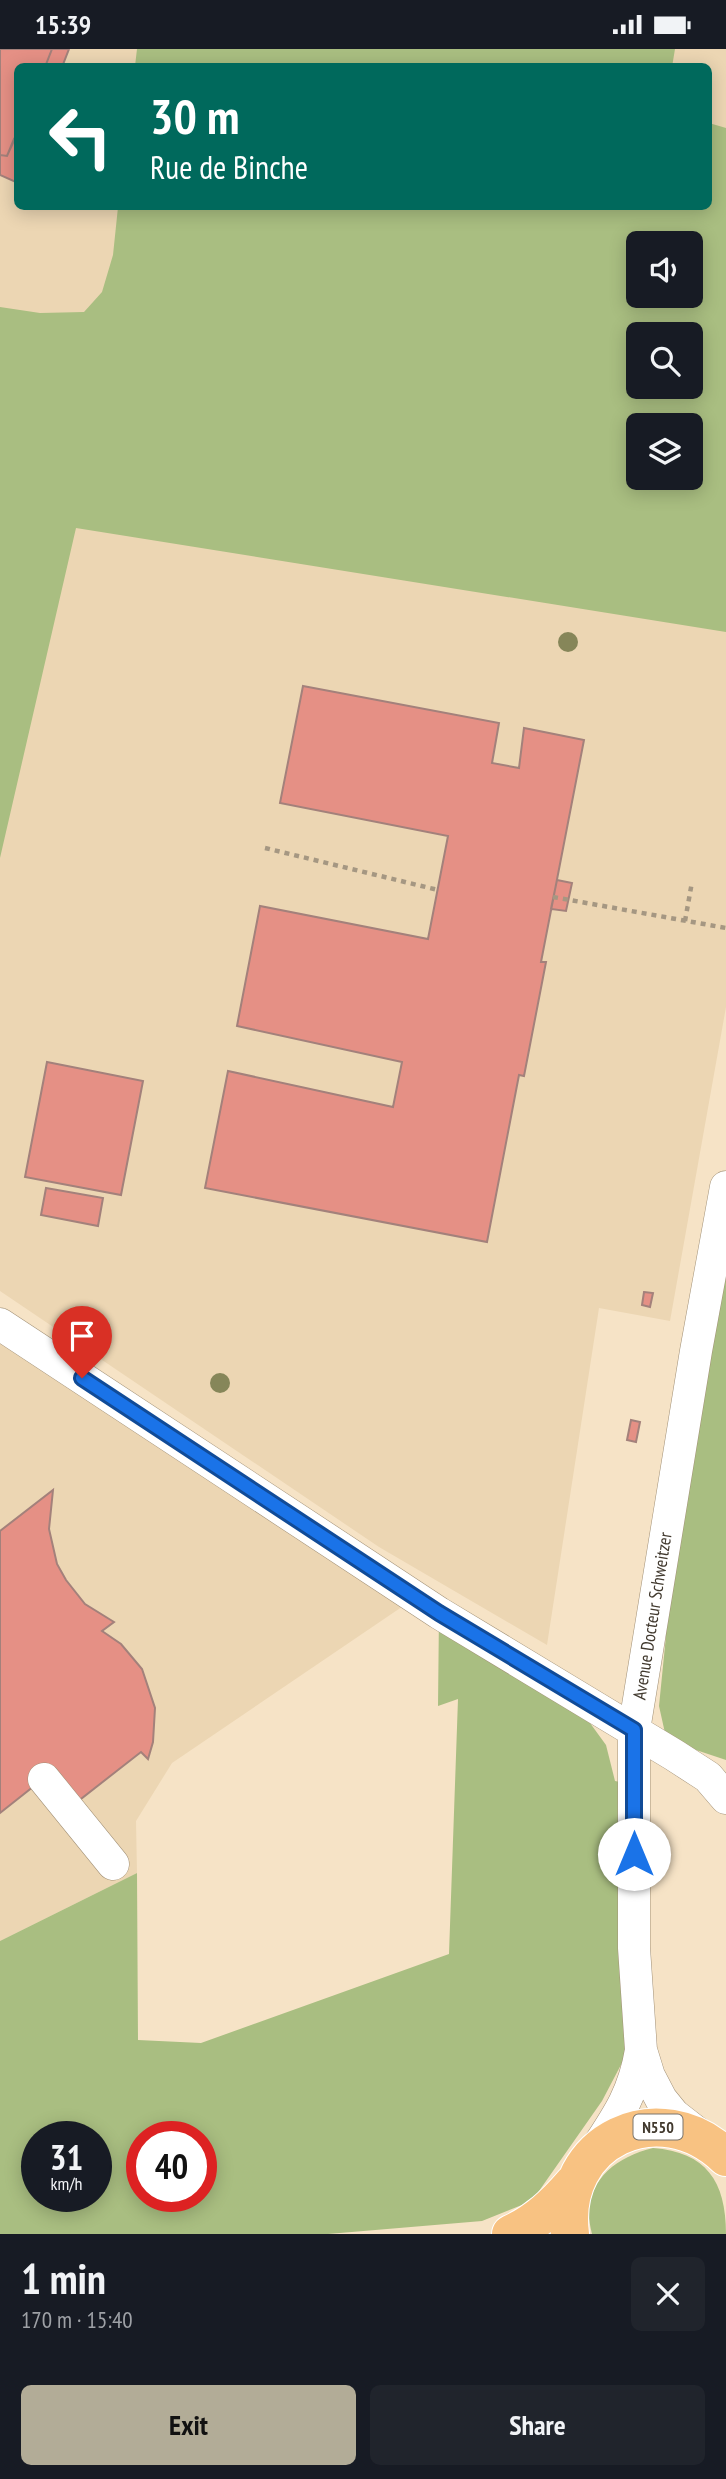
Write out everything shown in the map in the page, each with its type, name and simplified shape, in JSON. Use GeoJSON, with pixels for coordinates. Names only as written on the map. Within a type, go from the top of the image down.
{"type":"FeatureCollection","features":[{"type":"Feature","properties":{"kind":"main road","name":"N550"},"geometry":{"type":"LineString","coordinates":[[511,2234],[552,2209],[582,2170],[611,2139],[635,2129],[661,2126],[687,2131],[718,2150]]}},
{"type":"Feature","properties":{"kind":"main road"},"geometry":{"type":"LineString","coordinates":[[570,2234],[568,2207],[582,2170]]}},
{"type":"Feature","properties":{"kind":"street","name":"Avenue Docteur Schweitzer"},"geometry":{"type":"LineString","coordinates":[[641,2050],[634,1948],[634,1730],[696,1351],[726,1187]]}},
{"type":"Feature","properties":{"kind":"street"},"geometry":{"type":"LineString","coordinates":[[0,1324],[427,1605],[720,1785]]}},
{"type":"Feature","properties":{"kind":"street"},"geometry":{"type":"LineString","coordinates":[[44,1779],[113,1864]]}},
{"type":"Feature","properties":{"kind":"street"},"geometry":{"type":"LineString","coordinates":[[641,2050],[661,2099],[674,2115],[718,2150]]}},
{"type":"Feature","properties":{"kind":"street"},"geometry":{"type":"LineString","coordinates":[[582,2170],[621,2113],[637,2075],[641,2050]]}},
{"type":"Feature","properties":{"kind":"path"},"geometry":{"type":"LineString","coordinates":[[265,848],[438,890]]}},
{"type":"Feature","properties":{"kind":"path"},"geometry":{"type":"LineString","coordinates":[[685,921],[692,881]]}},
{"type":"Feature","properties":{"kind":"path"},"geometry":{"type":"LineString","coordinates":[[553,897],[726,928]]}},
{"type":"Feature","properties":{"kind":"shaded area"},"geometry":{"type":"Polygon","coordinates":[[[0,49],[726,49],[726,1007],[670,1321],[599,1308],[547,1645],[379,1547],[0,1291],[0,49]]]}},
{"type":"Feature","properties":{"kind":"shaded area"},"geometry":{"type":"Polygon","coordinates":[[[0,1324],[415,1598],[172,1763],[136,1821],[137,1873],[0,1941],[0,1324]]]}},
{"type":"Feature","properties":{"kind":"green space"},"geometry":{"type":"Polygon","coordinates":[[[137,49],[675,49],[673,63],[135,63],[137,49]]]}},
{"type":"Feature","properties":{"kind":"green space"},"geometry":{"type":"Polygon","coordinates":[[[712,124],[726,128],[726,632],[76,528],[0,858],[0,307],[40,313],[84,312],[102,292],[113,255],[118,210],[712,210],[712,124]]]}},
{"type":"Feature","properties":{"kind":"green space"},"geometry":{"type":"Polygon","coordinates":[[[726,1269],[726,1760],[684,1746],[665,1733],[659,1706],[666,1636],[649,1634],[726,1269]]]}},
{"type":"Feature","properties":{"kind":"green space"},"geometry":{"type":"Polygon","coordinates":[[[439,1613],[542,1693],[590,1723],[606,1745],[615,1781],[634,1785],[641,2050],[624,2059],[602,2101],[532,2201],[482,2221],[328,2234],[0,2234],[0,1941],[137,1873],[138,2040],[201,2043],[449,1954],[458,1699],[438,1706],[439,1613]]]}},
{"type":"Feature","properties":{"kind":"green space"},"geometry":{"type":"Polygon","coordinates":[[[653,2148],[687,2156],[709,2173],[722,2199],[726,2234],[592,2234],[590,2202],[602,2177],[624,2159],[653,2148]]]}},
{"type":"Feature","properties":{"kind":"building"},"geometry":{"type":"Polygon","coordinates":[[[0,49],[52,49],[47,63],[14,63],[14,141],[7,156],[0,155],[0,49]]]}},
{"type":"Feature","properties":{"kind":"building"},"geometry":{"type":"Polygon","coordinates":[[[52,49],[69,49],[64,63],[47,63],[52,49]]]}},
{"type":"Feature","properties":{"kind":"building"},"geometry":{"type":"Polygon","coordinates":[[[14,139],[14,181],[0,175],[0,155],[7,156],[14,139]]]}},
{"type":"Feature","properties":{"kind":"building"},"geometry":{"type":"Polygon","coordinates":[[[303,686],[499,723],[492,763],[519,768],[524,728],[584,740],[541,962],[546,962],[524,1076],[519,1075],[487,1242],[205,1188],[228,1071],[393,1107],[402,1062],[237,1026],[260,906],[428,939],[448,836],[280,803],[303,686]]]}},
{"type":"Feature","properties":{"kind":"building"},"geometry":{"type":"Polygon","coordinates":[[[557,880],[572,883],[566,911],[551,909],[557,880]]]}},
{"type":"Feature","properties":{"kind":"building"},"geometry":{"type":"Polygon","coordinates":[[[47,1062],[143,1081],[121,1195],[25,1177],[47,1062]]]}},
{"type":"Feature","properties":{"kind":"building"},"geometry":{"type":"Polygon","coordinates":[[[46,1188],[103,1198],[98,1226],[41,1215],[46,1188]]]}},
{"type":"Feature","properties":{"kind":"building"},"geometry":{"type":"Polygon","coordinates":[[[644,1292],[653,1293],[650,1307],[642,1305],[644,1292]]]}},
{"type":"Feature","properties":{"kind":"building"},"geometry":{"type":"Polygon","coordinates":[[[631,1420],[640,1422],[636,1442],[627,1440],[631,1420]]]}},
{"type":"Feature","properties":{"kind":"building"},"geometry":{"type":"Polygon","coordinates":[[[53,1490],[49,1529],[57,1564],[85,1604],[114,1622],[102,1631],[121,1644],[142,1669],[155,1708],[153,1742],[148,1759],[141,1752],[77,1802],[53,1771],[0,1813],[0,1531],[53,1490]]]}},
{"type":"Feature","properties":{"kind":"route"},"geometry":{"type":"LineString","coordinates":[[82,1378],[439,1613],[634,1730],[634,1854]]}}]}
